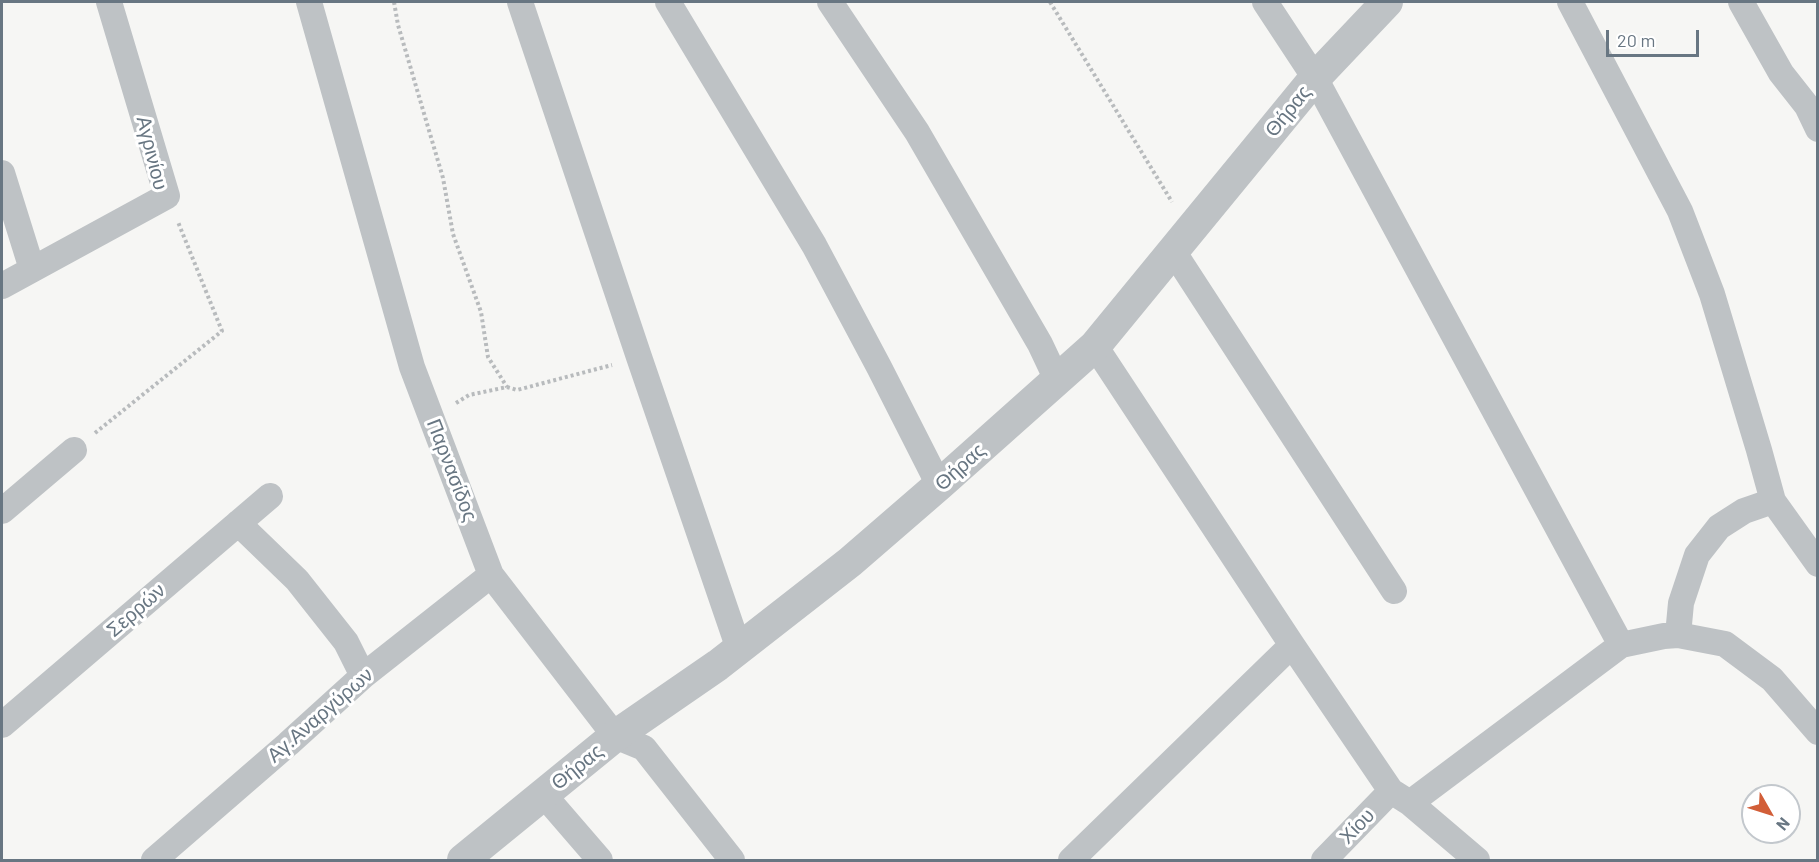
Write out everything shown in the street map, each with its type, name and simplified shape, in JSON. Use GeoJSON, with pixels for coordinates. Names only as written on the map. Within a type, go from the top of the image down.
{"type":"FeatureCollection","features":[{"type":"Feature","properties":{"kind":"street","name":"Αγρινίου"},"geometry":{"type":"LineString","coordinates":[[2,286],[167,196],[109,2]]}},
{"type":"Feature","properties":{"kind":"street","name":"Παρνασίδος"},"geometry":{"type":"LineString","coordinates":[[309,2],[412,367],[491,575],[615,736],[644,748],[732,861]]}},
{"type":"Feature","properties":{"kind":"street"},"geometry":{"type":"LineString","coordinates":[[520,2],[739,649]]}},
{"type":"Feature","properties":{"kind":"street"},"geometry":{"type":"LineString","coordinates":[[668,2],[814,245],[939,485]]}},
{"type":"Feature","properties":{"kind":"street"},"geometry":{"type":"LineString","coordinates":[[830,2],[917,132],[1040,344],[1057,380]]}},
{"type":"Feature","properties":{"kind":"street"},"geometry":{"type":"LineString","coordinates":[[1265,2],[1315,78],[1621,645],[1678,635],[1725,644],[1772,679],[1818,732]]}},
{"type":"Feature","properties":{"kind":"street","name":"Θήρας"},"geometry":{"type":"LineString","coordinates":[[463,861],[615,736],[739,649],[850,562],[1095,346],[1315,78],[1387,2]]}},
{"type":"Feature","properties":{"kind":"street"},"geometry":{"type":"LineString","coordinates":[[1570,2],[1680,211],[1712,294],[1773,501],[1818,564]]}},
{"type":"Feature","properties":{"kind":"street"},"geometry":{"type":"LineString","coordinates":[[1741,2],[1781,73],[1807,106],[1818,129]]}},
{"type":"Feature","properties":{"kind":"street"},"geometry":{"type":"LineString","coordinates":[[2,173],[32,269]]}},
{"type":"Feature","properties":{"kind":"street"},"geometry":{"type":"LineString","coordinates":[[1181,241],[1394,591]]}},
{"type":"Feature","properties":{"kind":"street"},"geometry":{"type":"LineString","coordinates":[[1095,346],[1292,645],[1401,797],[1477,861]]}},
{"type":"Feature","properties":{"kind":"street"},"geometry":{"type":"LineString","coordinates":[[2,511],[74,450]]}},
{"type":"Feature","properties":{"kind":"street","name":"Σερρών"},"geometry":{"type":"LineString","coordinates":[[2,725],[270,495]]}},
{"type":"Feature","properties":{"kind":"street"},"geometry":{"type":"LineString","coordinates":[[1678,635],[1681,603],[1697,555],[1719,527],[1744,511],[1773,501]]}},
{"type":"Feature","properties":{"kind":"street"},"geometry":{"type":"LineString","coordinates":[[238,523],[297,580],[346,642],[363,676]]}},
{"type":"Feature","properties":{"kind":"street","name":"Αγ.Αναργύρων"},"geometry":{"type":"LineString","coordinates":[[154,861],[363,676],[491,575]]}},
{"type":"Feature","properties":{"kind":"street"},"geometry":{"type":"LineString","coordinates":[[1071,861],[1292,645]]}},
{"type":"Feature","properties":{"kind":"street","name":"Χίου"},"geometry":{"type":"LineString","coordinates":[[1324,861],[1401,797],[1621,645]]}},
{"type":"Feature","properties":{"kind":"street"},"geometry":{"type":"LineString","coordinates":[[543,794],[600,861]]}},
{"type":"Feature","properties":{"kind":"path"},"geometry":{"type":"LineString","coordinates":[[394,2],[398,25],[443,178],[453,234],[481,312],[488,357],[507,387]]}},
{"type":"Feature","properties":{"kind":"path"},"geometry":{"type":"LineString","coordinates":[[1050,2],[1181,241]]}},
{"type":"Feature","properties":{"kind":"path"},"geometry":{"type":"LineString","coordinates":[[74,450],[222,331],[167,196]]}},
{"type":"Feature","properties":{"kind":"path"},"geometry":{"type":"LineString","coordinates":[[432,418],[469,395],[507,387],[517,390],[639,357]]}}]}
